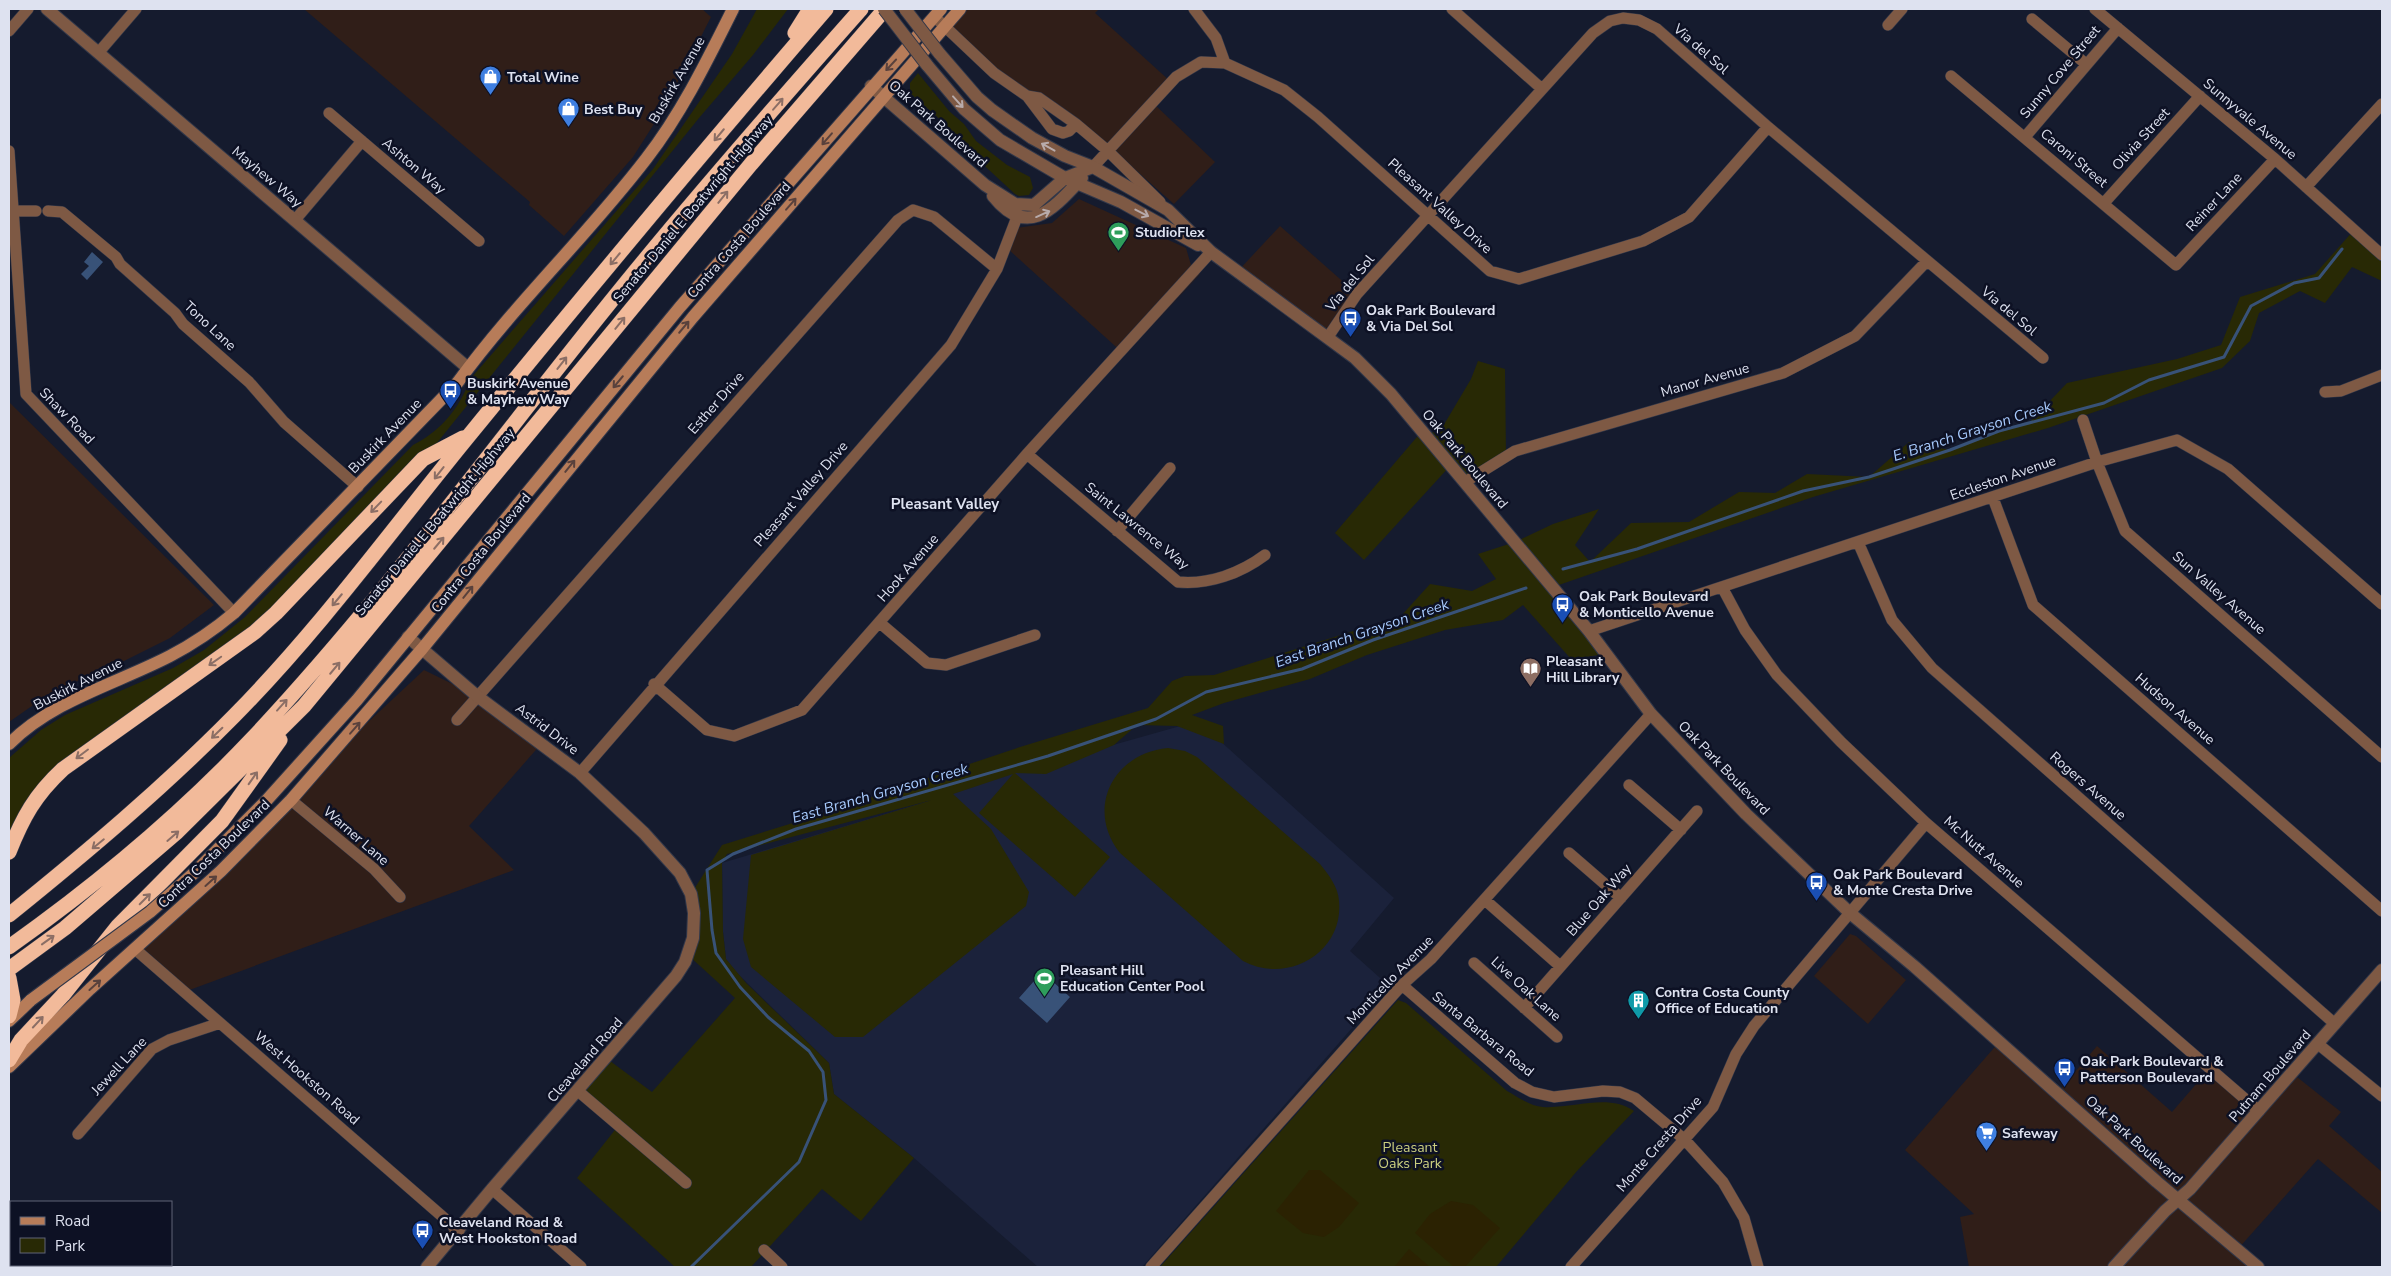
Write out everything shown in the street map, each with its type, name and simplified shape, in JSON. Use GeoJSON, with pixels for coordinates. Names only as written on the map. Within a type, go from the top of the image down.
{"type":"FeatureCollection","features":[{"type":"Feature","properties":{"kind":"highway"},"geometry":{"type":"LineString","coordinates":[[773,70],[810,9]]}},
{"type":"Feature","properties":{"kind":"highway","name":"Senator Daniel E Boatwright Highway"},"geometry":{"type":"LineString","coordinates":[[9,915],[103,840],[236,714],[293,652],[351,584],[469,435],[826,9]]}},
{"type":"Feature","properties":{"kind":"highway"},"geometry":{"type":"LineString","coordinates":[[9,947],[103,876],[184,804],[249,741],[318,666],[388,583],[609,303],[733,156],[861,9]]}},
{"type":"Feature","properties":{"kind":"highway","name":"Senator Daniel E Boatwright Highway"},"geometry":{"type":"LineString","coordinates":[[9,969],[65,928],[178,832],[304,706],[751,164],[884,9]]}},
{"type":"Feature","properties":{"kind":"highway"},"geometry":{"type":"LineString","coordinates":[[9,852],[29,806],[44,787],[63,769],[255,632],[276,613],[423,459],[469,435]]}},
{"type":"Feature","properties":{"kind":"highway"},"geometry":{"type":"LineString","coordinates":[[9,1060],[21,1040],[63,995],[118,926],[222,822],[304,706]]}},
{"type":"Feature","properties":{"kind":"highway"},"geometry":{"type":"LineString","coordinates":[[9,978],[13,1000],[9,1016]]}},
{"type":"Feature","properties":{"kind":"main road","name":"Buskirk Avenue"},"geometry":{"type":"LineString","coordinates":[[9,744],[51,711],[170,656],[208,633],[234,613],[458,382],[646,159],[675,117],[733,9]]}},
{"type":"Feature","properties":{"kind":"main road","name":"Contra Costa Boulevard"},"geometry":{"type":"LineString","coordinates":[[9,1067],[90,989],[221,871],[291,800],[422,649],[693,317],[960,9]]}},
{"type":"Feature","properties":{"kind":"main road","name":"Contra Costa Boulevard"},"geometry":{"type":"LineString","coordinates":[[9,1021],[53,982],[122,935],[150,912],[200,867],[266,801],[357,700],[680,307],[871,86],[938,13]]}},
{"type":"Feature","properties":{"kind":"street"},"geometry":{"type":"LineString","coordinates":[[9,31],[28,9]]}},
{"type":"Feature","properties":{"kind":"street","name":"Mayhew Way"},"geometry":{"type":"LineString","coordinates":[[47,9],[468,368]]}},
{"type":"Feature","properties":{"kind":"street"},"geometry":{"type":"LineString","coordinates":[[99,52],[136,9]]}},
{"type":"Feature","properties":{"kind":"street","name":"Oak Park Boulevard"},"geometry":{"type":"LineString","coordinates":[[884,9],[942,85],[980,125],[1000,140],[1065,178],[1121,202],[1211,252],[1356,358],[1376,377],[1589,631],[1651,714],[1746,814],[1850,913],[2051,1086],[2178,1200],[2258,1267]]}},
{"type":"Feature","properties":{"kind":"street","name":"Oak Park Boulevard"},"geometry":{"type":"LineString","coordinates":[[905,9],[939,53],[977,97],[992,110],[1032,138],[1065,156],[1093,168],[1168,210]]}},
{"type":"Feature","properties":{"kind":"street"},"geometry":{"type":"LineString","coordinates":[[1194,9],[1216,38],[1225,63]]}},
{"type":"Feature","properties":{"kind":"street"},"geometry":{"type":"LineString","coordinates":[[1452,9],[1542,89]]}},
{"type":"Feature","properties":{"kind":"street"},"geometry":{"type":"LineString","coordinates":[[1888,25],[1902,9]]}},
{"type":"Feature","properties":{"kind":"street","name":"Sunnyvale Avenue"},"geometry":{"type":"LineString","coordinates":[[2096,9],[2275,159],[2382,255]]}},
{"type":"Feature","properties":{"kind":"street","name":"Oak Park Boulevard"},"geometry":{"type":"LineString","coordinates":[[938,13],[945,28],[982,64],[1027,96],[1052,128],[1057,132],[1069,131],[1076,124]]}},
{"type":"Feature","properties":{"kind":"street","name":"Via del Sol"},"geometry":{"type":"LineString","coordinates":[[1328,337],[1357,294],[1593,33],[1610,21],[1631,17],[1657,29],[1768,127],[2042,358]]}},
{"type":"Feature","properties":{"kind":"street"},"geometry":{"type":"LineString","coordinates":[[2032,18],[2086,64]]}},
{"type":"Feature","properties":{"kind":"street","name":"Sunny Cove Street"},"geometry":{"type":"LineString","coordinates":[[2025,137],[2118,28]]}},
{"type":"Feature","properties":{"kind":"street","name":"Pleasant Valley Drive"},"geometry":{"type":"LineString","coordinates":[[1108,151],[1176,77],[1201,62],[1225,63],[1284,90],[1318,117],[1490,271],[1519,279],[1643,241],[1689,216],[1768,127]]}},
{"type":"Feature","properties":{"kind":"street","name":"Caroni Street"},"geometry":{"type":"LineString","coordinates":[[1951,76],[2176,265]]}},
{"type":"Feature","properties":{"kind":"street","name":"Oak Park Boulevard"},"geometry":{"type":"LineString","coordinates":[[871,86],[985,186],[1000,204],[1017,216],[1026,218],[1045,214],[1108,151]]}},
{"type":"Feature","properties":{"kind":"street","name":"Oak Park Boulevard"},"geometry":{"type":"LineString","coordinates":[[1027,96],[1039,98],[1076,124],[1108,151],[1211,252]]}},
{"type":"Feature","properties":{"kind":"street","name":"Olivia Street"},"geometry":{"type":"LineString","coordinates":[[2104,203],[2200,96]]}},
{"type":"Feature","properties":{"kind":"street"},"geometry":{"type":"LineString","coordinates":[[2306,188],[2382,104]]}},
{"type":"Feature","properties":{"kind":"street","name":"Ashton Way"},"geometry":{"type":"LineString","coordinates":[[329,113],[479,241]]}},
{"type":"Feature","properties":{"kind":"street"},"geometry":{"type":"LineString","coordinates":[[295,220],[362,141]]}},
{"type":"Feature","properties":{"kind":"street","name":"Shaw Road"},"geometry":{"type":"LineString","coordinates":[[9,151],[26,394],[234,613]]}},
{"type":"Feature","properties":{"kind":"street","name":"Reiner Lane"},"geometry":{"type":"LineString","coordinates":[[2176,265],[2275,159]]}},
{"type":"Feature","properties":{"kind":"street","name":"Oak Park Boulevard"},"geometry":{"type":"LineString","coordinates":[[985,186],[1015,204],[1028,206],[1038,203],[1065,178],[1093,168]]}},
{"type":"Feature","properties":{"kind":"street","name":"Esther Drive"},"geometry":{"type":"LineString","coordinates":[[477,696],[898,220],[914,210],[934,217],[997,269]]}},
{"type":"Feature","properties":{"kind":"street"},"geometry":{"type":"LineString","coordinates":[[14,211],[36,211]]}},
{"type":"Feature","properties":{"kind":"street","name":"Tono Lane"},"geometry":{"type":"LineString","coordinates":[[48,211],[62,212],[116,257],[120,264],[175,313],[183,324],[249,382],[284,422],[358,487]]}},
{"type":"Feature","properties":{"kind":"street","name":"Pleasant Valley Drive"},"geometry":{"type":"LineString","coordinates":[[580,773],[654,684],[951,346],[997,269],[1017,216]]}},
{"type":"Feature","properties":{"kind":"street","name":"Hook Avenue"},"geometry":{"type":"LineString","coordinates":[[654,684],[707,730],[734,736],[802,710],[1027,454],[1211,252]]}},
{"type":"Feature","properties":{"kind":"street","name":"Manor Avenue"},"geometry":{"type":"LineString","coordinates":[[1465,482],[1515,451],[1783,373],[1855,336],[1927,261]]}},
{"type":"Feature","properties":{"kind":"street"},"geometry":{"type":"LineString","coordinates":[[2325,392],[2341,391],[2382,375]]}},
{"type":"Feature","properties":{"kind":"street","name":"Sun Valley Avenue"},"geometry":{"type":"LineString","coordinates":[[2083,420],[2097,462],[2125,531],[2382,757]]}},
{"type":"Feature","properties":{"kind":"street","name":"Eccleston Avenue"},"geometry":{"type":"LineString","coordinates":[[1589,631],[2097,462],[2177,440],[2228,469],[2382,604]]}},
{"type":"Feature","properties":{"kind":"street","name":"Saint Lawrence Way"},"geometry":{"type":"LineString","coordinates":[[1027,454],[1178,582],[1196,584],[1246,569],[1265,555]]}},
{"type":"Feature","properties":{"kind":"street"},"geometry":{"type":"LineString","coordinates":[[1117,531],[1170,468]]}},
{"type":"Feature","properties":{"kind":"street","name":"Hudson Avenue"},"geometry":{"type":"LineString","coordinates":[[1993,498],[2034,605],[2382,911]]}},
{"type":"Feature","properties":{"kind":"street","name":"Rogers Avenue"},"geometry":{"type":"LineString","coordinates":[[1858,542],[1892,620],[1932,668],[2335,1024]]}},
{"type":"Feature","properties":{"kind":"street","name":"Mc Nutt Avenue"},"geometry":{"type":"LineString","coordinates":[[1722,587],[1745,630],[1777,675],[1841,742],[1926,823],[2259,1111]]}},
{"type":"Feature","properties":{"kind":"street"},"geometry":{"type":"LineString","coordinates":[[880,623],[927,663],[946,665],[1035,635]]}},
{"type":"Feature","properties":{"kind":"street","name":"Astrid Drive"},"geometry":{"type":"LineString","coordinates":[[408,637],[477,696],[580,773],[662,853]]}},
{"type":"Feature","properties":{"kind":"street"},"geometry":{"type":"LineString","coordinates":[[457,720],[477,696]]}},
{"type":"Feature","properties":{"kind":"street","name":"Monticello Avenue"},"geometry":{"type":"LineString","coordinates":[[1152,1267],[1402,985],[1431,959],[1651,714]]}},
{"type":"Feature","properties":{"kind":"street"},"geometry":{"type":"LineString","coordinates":[[1629,785],[1681,830]]}},
{"type":"Feature","properties":{"kind":"street","name":"Warner Lane"},"geometry":{"type":"LineString","coordinates":[[291,800],[374,870],[400,897]]}},
{"type":"Feature","properties":{"kind":"street","name":"Blue Oak Way"},"geometry":{"type":"LineString","coordinates":[[1524,1008],[1697,811]]}},
{"type":"Feature","properties":{"kind":"street","name":"Monte Cresta Drive"},"geometry":{"type":"LineString","coordinates":[[1571,1267],[1713,1107],[1736,1054],[1754,1026],[1926,823]]}},
{"type":"Feature","properties":{"kind":"street","name":"Cleaveland Road"},"geometry":{"type":"LineString","coordinates":[[428,1267],[492,1189],[655,1002],[685,962],[693,938],[694,913],[691,894],[680,873],[662,853]]}},
{"type":"Feature","properties":{"kind":"street"},"geometry":{"type":"LineString","coordinates":[[1569,853],[1621,898]]}},
{"type":"Feature","properties":{"kind":"street"},"geometry":{"type":"LineString","coordinates":[[1485,900],[1560,966]]}},
{"type":"Feature","properties":{"kind":"street","name":"West Hookston Road"},"geometry":{"type":"LineString","coordinates":[[135,949],[459,1231]]}},
{"type":"Feature","properties":{"kind":"street","name":"Live Oak Lane"},"geometry":{"type":"LineString","coordinates":[[1474,964],[1557,1037]]}},
{"type":"Feature","properties":{"kind":"street","name":"Putnam Boulevard"},"geometry":{"type":"LineString","coordinates":[[2114,1267],[2259,1111],[2382,970]]}},
{"type":"Feature","properties":{"kind":"street","name":"Santa Barbara Road"},"geometry":{"type":"LineString","coordinates":[[1402,985],[1515,1083],[1532,1092],[1554,1097],[1603,1091],[1620,1092],[1636,1098],[1685,1140],[1723,1182],[1744,1218],[1758,1267]]}},
{"type":"Feature","properties":{"kind":"street","name":"Jewell Lane"},"geometry":{"type":"LineString","coordinates":[[78,1134],[152,1050],[169,1040],[220,1023]]}},
{"type":"Feature","properties":{"kind":"street"},"geometry":{"type":"LineString","coordinates":[[2318,1044],[2382,1096]]}},
{"type":"Feature","properties":{"kind":"street"},"geometry":{"type":"LineString","coordinates":[[578,1091],[686,1183]]}},
{"type":"Feature","properties":{"kind":"street"},"geometry":{"type":"LineString","coordinates":[[492,1189],[581,1267]]}},
{"type":"Feature","properties":{"kind":"street"},"geometry":{"type":"LineString","coordinates":[[764,1250],[782,1267]]}},
{"type":"Feature","properties":{"kind":"shaded area"},"geometry":{"type":"Polygon","coordinates":[[[304,9],[702,9],[711,17],[666,105],[633,157],[564,236],[529,205],[530,202],[304,9]]]}},
{"type":"Feature","properties":{"kind":"shaded area"},"geometry":{"type":"Polygon","coordinates":[[[960,9],[1099,9],[1095,13],[1171,82],[1153,103],[1215,162],[1174,204],[1097,136],[1027,96],[945,28],[960,9]]]}},
{"type":"Feature","properties":{"kind":"shaded area"},"geometry":{"type":"Polygon","coordinates":[[[1079,199],[1186,248],[1191,265],[1200,274],[1125,355],[1008,249],[1016,228],[1052,223],[1079,199]]]}},
{"type":"Feature","properties":{"kind":"shaded area"},"geometry":{"type":"Polygon","coordinates":[[[1280,226],[1357,294],[1328,337],[1237,272],[1280,226]]]}},
{"type":"Feature","properties":{"kind":"shaded area"},"geometry":{"type":"Polygon","coordinates":[[[92,252],[103,262],[87,280],[81,274],[89,266],[84,262],[92,252]]]}},
{"type":"Feature","properties":{"kind":"shaded area"},"geometry":{"type":"Polygon","coordinates":[[[9,402],[214,605],[170,638],[122,662],[52,692],[9,722],[9,402]]]}},
{"type":"Feature","properties":{"kind":"shaded area"},"geometry":{"type":"Polygon","coordinates":[[[424,670],[477,696],[542,743],[469,826],[514,870],[184,992],[135,949],[322,765],[424,670]]]}},
{"type":"Feature","properties":{"kind":"shaded area"},"geometry":{"type":"Polygon","coordinates":[[[1198,721],[1394,898],[1350,951],[1389,986],[1142,1267],[1038,1267],[914,1158],[834,1094],[829,1063],[735,971],[726,959],[723,932],[722,863],[952,794],[1014,773],[1198,721]]]}},
{"type":"Feature","properties":{"kind":"shaded area"},"geometry":{"type":"Polygon","coordinates":[[[1850,934],[1856,936],[1906,980],[1868,1024],[1814,976],[1850,934]]]}},
{"type":"Feature","properties":{"kind":"shaded area","name":"Pleasant Hill Education Center Pool"},"geometry":{"type":"Polygon","coordinates":[[[1042,972],[1070,997],[1047,1023],[1019,998],[1042,972]]]}},
{"type":"Feature","properties":{"kind":"shaded area"},"geometry":{"type":"Polygon","coordinates":[[[2000,1041],[2058,1092],[2097,1046],[2172,1112],[2210,1068],[2259,1111],[2292,1073],[2341,1112],[2329,1126],[2382,1172],[2382,1213],[2318,1159],[2237,1250],[2258,1267],[1969,1267],[1960,1217],[1974,1214],[1905,1150],[2000,1041]]]}},
{"type":"Feature","properties":{"kind":"green space"},"geometry":{"type":"Polygon","coordinates":[[[757,9],[788,9],[753,55],[699,118],[428,454],[276,613],[63,769],[9,852],[9,758],[41,730],[65,715],[173,668],[204,650],[245,617],[413,445],[445,421],[462,397],[467,387],[465,385],[653,169],[732,54],[757,9]]]}},
{"type":"Feature","properties":{"kind":"green space"},"geometry":{"type":"Polygon","coordinates":[[[918,73],[949,111],[964,124],[976,141],[1007,165],[1030,177],[1033,188],[1029,195],[1019,196],[1015,194],[962,145],[945,124],[910,93],[910,83],[918,73]]]}},
{"type":"Feature","properties":{"kind":"green space"},"geometry":{"type":"Polygon","coordinates":[[[2354,230],[2382,252],[2382,281],[2352,267],[2325,303],[2300,291],[2259,313],[2250,341],[2222,368],[2048,428],[1813,497],[1553,587],[1606,654],[1571,659],[1523,605],[1503,620],[1445,630],[1367,655],[1310,679],[1224,703],[1192,715],[1223,726],[1224,744],[1177,726],[1137,725],[1114,745],[1046,774],[1015,773],[1110,857],[1075,897],[979,813],[1013,774],[953,794],[991,829],[1029,892],[1026,906],[863,1037],[835,1037],[751,967],[743,939],[751,855],[932,800],[727,854],[722,863],[723,932],[726,959],[746,983],[829,1063],[834,1094],[914,1158],[861,1221],[822,1189],[751,1267],[675,1267],[577,1178],[618,1126],[578,1091],[606,1058],[652,1092],[735,998],[688,955],[691,894],[722,845],[809,818],[1020,747],[1148,708],[1172,681],[1185,676],[1214,675],[1401,616],[1430,584],[1472,591],[1496,579],[1478,554],[1515,542],[1553,524],[1599,509],[1575,545],[1590,562],[1631,523],[1689,522],[1739,492],[1775,493],[1807,474],[1869,477],[1909,442],[1950,450],[1999,431],[2029,423],[2067,383],[2177,359],[2221,345],[2240,297],[2315,274],[2354,230]]]}},
{"type":"Feature","properties":{"kind":"green space"},"geometry":{"type":"Polygon","coordinates":[[[1478,361],[1505,369],[1506,457],[1465,482],[1450,466],[1364,560],[1335,533],[1422,431],[1439,433],[1471,379],[1478,361]]]}},
{"type":"Feature","properties":{"kind":"green space"},"geometry":{"type":"Polygon","coordinates":[[[1168,748],[1185,751],[1197,757],[1320,864],[1330,877],[1335,886],[1339,901],[1338,919],[1332,936],[1322,949],[1309,960],[1294,966],[1277,969],[1260,967],[1243,961],[1120,853],[1110,836],[1105,819],[1105,802],[1110,786],[1119,772],[1132,760],[1149,752],[1168,748]]]}},
{"type":"Feature","properties":{"kind":"green space","name":"Pleasant Oaks Park"},"geometry":{"type":"Polygon","coordinates":[[[1398,1000],[1406,1003],[1507,1091],[1529,1103],[1543,1107],[1554,1107],[1602,1102],[1624,1106],[1634,1111],[1577,1171],[1496,1267],[1160,1267],[1398,1000]]]}},
{"type":"Feature","properties":{"kind":"sand"},"geometry":{"type":"Polygon","coordinates":[[[1309,1170],[1320,1170],[1359,1203],[1339,1227],[1324,1237],[1303,1233],[1276,1211],[1309,1170]]]}},
{"type":"Feature","properties":{"kind":"sand"},"geometry":{"type":"Polygon","coordinates":[[[1451,1201],[1473,1205],[1500,1228],[1465,1267],[1454,1267],[1415,1233],[1430,1214],[1451,1201]]]}},
{"type":"Feature","properties":{"kind":"sand"},"geometry":{"type":"Polygon","coordinates":[[[1409,1249],[1430,1267],[1394,1267],[1409,1249]]]}},
{"type":"Feature","properties":{"kind":"waterway","name":"E. Branch Grayson Creek"},"geometry":{"type":"LineString","coordinates":[[1563,569],[1637,549],[1803,491],[1869,477],[1950,450],[1999,431],[2104,403],[2149,380],[2224,357],[2251,306],[2294,283],[2319,278],[2342,249]]}},
{"type":"Feature","properties":{"kind":"waterway","name":"East Branch Grayson Creek"},"geometry":{"type":"LineString","coordinates":[[691,1267],[799,1162],[826,1100],[823,1072],[809,1051],[768,1017],[740,987],[716,953],[707,870],[733,854],[796,829],[1048,756],[1156,719],[1206,692],[1302,669],[1373,640],[1526,588]]}},
{"type":"Feature","properties":{"kind":"place","name":"Total Wine"},"geometry":{"type":"Point","coordinates":[491,96]}},
{"type":"Feature","properties":{"kind":"place","name":"Best Buy"},"geometry":{"type":"Point","coordinates":[568,128]}},
{"type":"Feature","properties":{"kind":"place","name":"StudioFlex"},"geometry":{"type":"Point","coordinates":[1119,251]}},
{"type":"Feature","properties":{"kind":"place","name":"Oak Park Boulevard & Via Del Sol"},"geometry":{"type":"Point","coordinates":[1350,337]}},
{"type":"Feature","properties":{"kind":"place","name":"Buskirk Avenue & Mayhew Way"},"geometry":{"type":"Point","coordinates":[451,410]}},
{"type":"Feature","properties":{"kind":"place","name":"Oak Park Boulevard & Monticello Avenue"},"geometry":{"type":"Point","coordinates":[1563,623]}},
{"type":"Feature","properties":{"kind":"place","name":"Pleasant Hill Library"},"geometry":{"type":"Point","coordinates":[1530,688]}},
{"type":"Feature","properties":{"kind":"place","name":"Oak Park Boulevard & Monte Cresta Drive"},"geometry":{"type":"Point","coordinates":[1817,901]}},
{"type":"Feature","properties":{"kind":"place","name":"Pleasant Hill Education Center Pool"},"geometry":{"type":"Point","coordinates":[1044,997]}},
{"type":"Feature","properties":{"kind":"place","name":"Contra Costa County Office of Education"},"geometry":{"type":"Point","coordinates":[1639,1019]}},
{"type":"Feature","properties":{"kind":"place","name":"Oak Park Boulevard & Patterson Boulevard"},"geometry":{"type":"Point","coordinates":[2064,1088]}},
{"type":"Feature","properties":{"kind":"place","name":"Safeway"},"geometry":{"type":"Point","coordinates":[1986,1152]}},
{"type":"Feature","properties":{"kind":"place","name":"Cleaveland Road & West Hookston Road"},"geometry":{"type":"Point","coordinates":[423,1249]}},
{"type":"Feature","properties":{"kind":"district","name":"Pleasant Valley"},"geometry":{"type":"Point","coordinates":[945,504]}}]}
